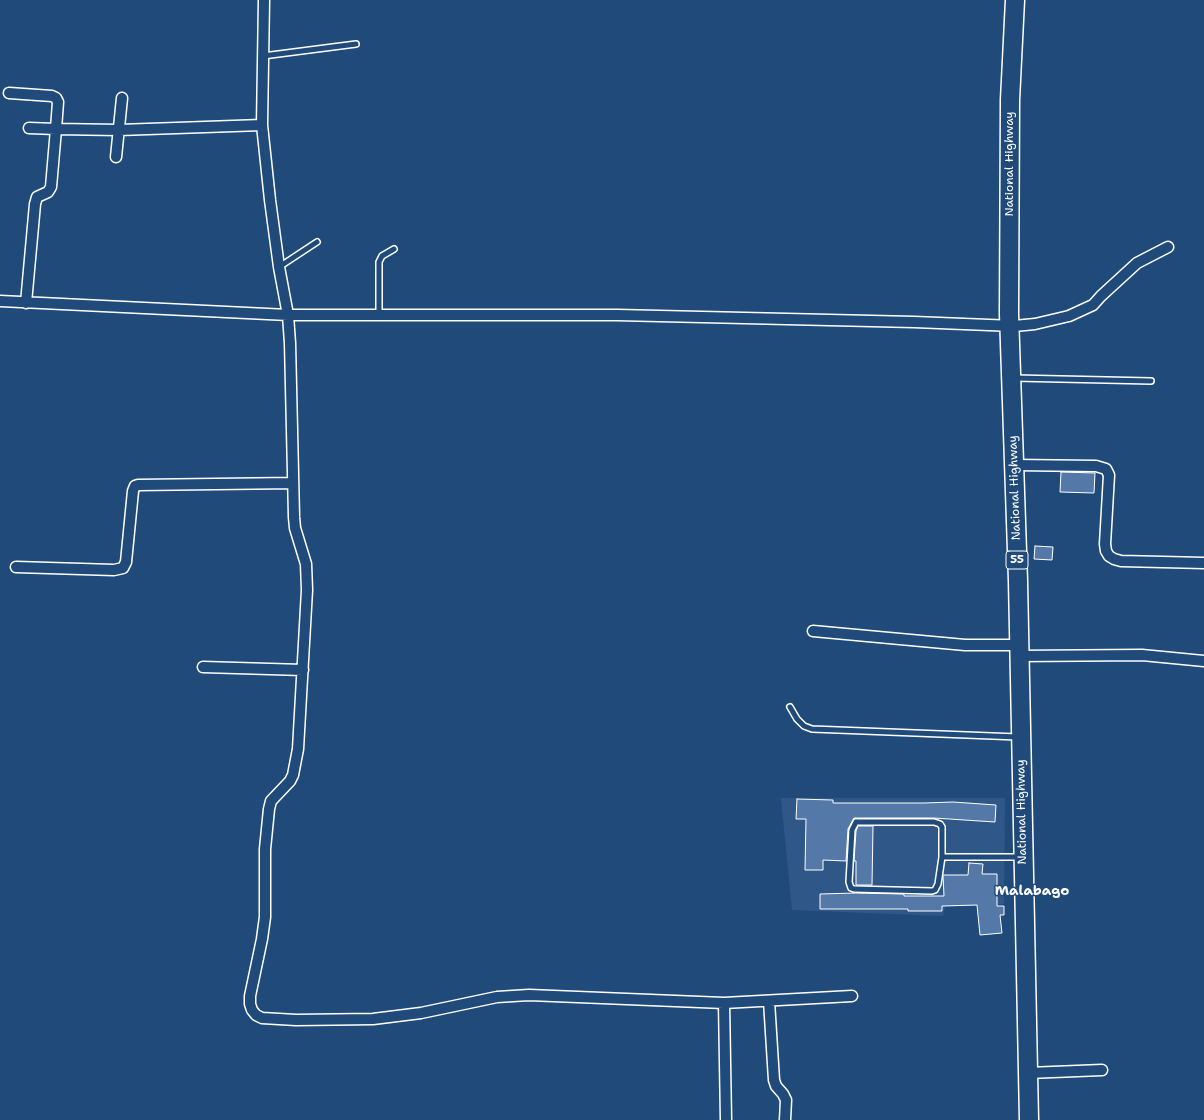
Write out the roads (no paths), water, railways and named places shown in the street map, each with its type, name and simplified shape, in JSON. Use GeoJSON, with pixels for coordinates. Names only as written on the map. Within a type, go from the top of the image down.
{"type":"FeatureCollection","features":[{"type":"Feature","properties":{"kind":"highway","name":"National Highway"},"geometry":{"type":"LineString","coordinates":[[1015,0],[1010,100],[1009,266],[1029,1120]]}},
{"type":"Feature","properties":{"kind":"street"},"geometry":{"type":"LineString","coordinates":[[264,0],[262,125],[279,267],[288,315],[290,343],[292,483],[295,528],[305,556],[307,590],[296,766],[290,781],[271,801],[269,809],[264,849],[265,916],[262,939],[250,996],[252,1010],[256,1015],[262,1018],[296,1020],[372,1019],[421,1013],[497,996],[529,995],[724,1003],[852,996]]}},
{"type":"Feature","properties":{"kind":"street"},"geometry":{"type":"LineString","coordinates":[[8,93],[52,96],[56,98],[58,102],[51,187],[48,192],[37,197],[35,204],[26,303]]}},
{"type":"Feature","properties":{"kind":"street"},"geometry":{"type":"LineString","coordinates":[[116,157],[122,98]]}},
{"type":"Feature","properties":{"kind":"street"},"geometry":{"type":"LineString","coordinates":[[29,128],[119,130],[262,125]]}},
{"type":"Feature","properties":{"kind":"street"},"geometry":{"type":"LineString","coordinates":[[0,301],[288,315],[617,315],[914,322],[1010,326],[1035,324],[1070,316],[1093,305],[1137,263],[1168,247]]}},
{"type":"Feature","properties":{"kind":"street"},"geometry":{"type":"LineString","coordinates":[[1014,466],[1096,466],[1106,469],[1109,475],[1105,544],[1106,551],[1109,556],[1121,561],[1204,563]]}},
{"type":"Feature","properties":{"kind":"street"},"geometry":{"type":"LineString","coordinates":[[16,567],[114,570],[123,568],[126,562],[133,491],[138,485],[292,483]]}},
{"type":"Feature","properties":{"kind":"street"},"geometry":{"type":"LineString","coordinates":[[813,631],[965,644],[1019,651],[1142,655],[1204,662]]}},
{"type":"Feature","properties":{"kind":"street"},"geometry":{"type":"LineString","coordinates":[[203,667],[303,670]]}},
{"type":"Feature","properties":{"kind":"street"},"geometry":{"type":"LineString","coordinates":[[769,1001],[774,1080],[776,1086],[786,1100],[785,1120]]}},
{"type":"Feature","properties":{"kind":"street"},"geometry":{"type":"LineString","coordinates":[[724,1003],[726,1120]]}},
{"type":"Feature","properties":{"kind":"street"},"geometry":{"type":"LineString","coordinates":[[1028,1073],[1102,1070]]}},
{"type":"Feature","properties":{"kind":"lane"},"geometry":{"type":"LineString","coordinates":[[263,56],[356,44]]}},
{"type":"Feature","properties":{"kind":"lane"},"geometry":{"type":"LineString","coordinates":[[279,267],[317,242]]}},
{"type":"Feature","properties":{"kind":"lane"},"geometry":{"type":"LineString","coordinates":[[379,314],[378,266],[382,256],[394,249]]}},
{"type":"Feature","properties":{"kind":"lane"},"geometry":{"type":"LineString","coordinates":[[1012,378],[1151,381]]}},
{"type":"Feature","properties":{"kind":"lane"},"geometry":{"type":"LineString","coordinates":[[790,707],[797,719],[804,726],[812,729],[1021,737]]}},
{"type":"Feature","properties":{"kind":"lane"},"geometry":{"type":"LineString","coordinates":[[856,822],[938,823],[942,827],[942,857],[937,888],[932,892],[854,889],[849,882],[852,830],[856,822]]}},
{"type":"Feature","properties":{"kind":"lane"},"geometry":{"type":"LineString","coordinates":[[942,857],[1023,857]]}},
{"type":"Feature","properties":{"kind":"district","name":"Malabago"},"geometry":{"type":"Point","coordinates":[1032,891]}}]}
